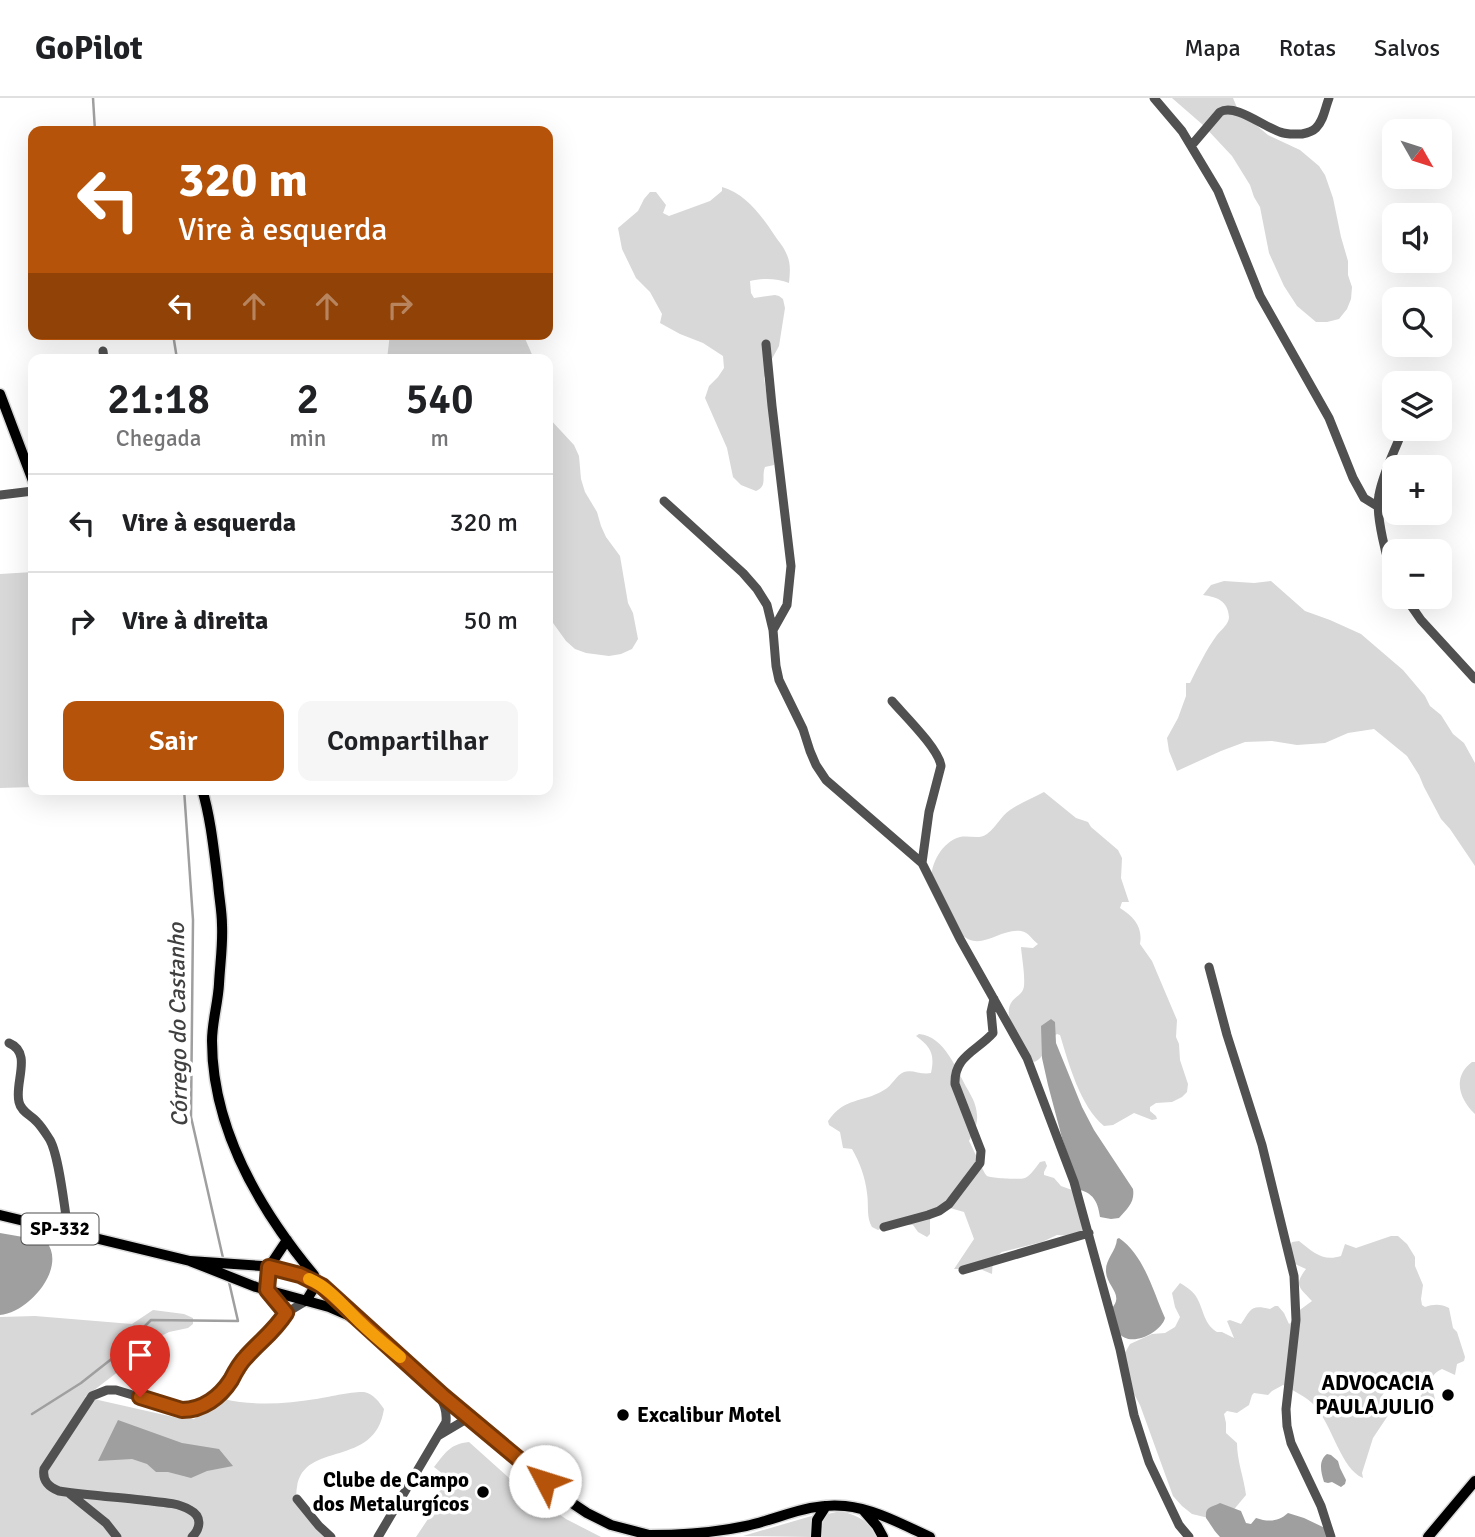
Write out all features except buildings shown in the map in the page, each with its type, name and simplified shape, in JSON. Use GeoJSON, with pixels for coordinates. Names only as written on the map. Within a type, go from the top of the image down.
{"type":"FeatureCollection","features":[{"type":"Feature","properties":{"kind":"main road"},"geometry":{"type":"LineString","coordinates":[[0,394],[28,468]]}},
{"type":"Feature","properties":{"kind":"main road"},"geometry":{"type":"LineString","coordinates":[[204,795],[222,925],[218,1002],[212,1038],[217,1091],[246,1175],[287,1240],[314,1275],[317,1283],[306,1301]]}},
{"type":"Feature","properties":{"kind":"main road","name":"SP-332"},"geometry":{"type":"LineString","coordinates":[[0,1214],[190,1261],[267,1290],[329,1307],[360,1322]]}},
{"type":"Feature","properties":{"kind":"main road"},"geometry":{"type":"LineString","coordinates":[[267,1290],[269,1267],[287,1240]]}},
{"type":"Feature","properties":{"kind":"main road","name":"SP-332"},"geometry":{"type":"LineString","coordinates":[[190,1261],[269,1267],[317,1283],[425,1380],[545,1481],[577,1506],[611,1525],[652,1536],[689,1535],[750,1525],[801,1510],[841,1506],[877,1514],[930,1537]]}},
{"type":"Feature","properties":{"kind":"main road"},"geometry":{"type":"LineString","coordinates":[[1428,1537],[1475,1481]]}},
{"type":"Feature","properties":{"kind":"main road"},"geometry":{"type":"LineString","coordinates":[[816,1537],[817,1520],[827,1506]]}},
{"type":"Feature","properties":{"kind":"main road"},"geometry":{"type":"LineString","coordinates":[[862,1509],[883,1537]]}},
{"type":"Feature","properties":{"kind":"street"},"geometry":{"type":"LineString","coordinates":[[1154,98],[1182,131],[1218,191],[1260,296],[1329,418],[1364,498],[1377,506]]}},
{"type":"Feature","properties":{"kind":"street"},"geometry":{"type":"LineString","coordinates":[[1191,146],[1225,109],[1234,110],[1280,132],[1305,134],[1312,131],[1322,120],[1329,98]]}},
{"type":"Feature","properties":{"kind":"street"},"geometry":{"type":"LineString","coordinates":[[766,344],[791,566],[787,605],[773,629]]}},
{"type":"Feature","properties":{"kind":"street"},"geometry":{"type":"LineString","coordinates":[[1384,539],[1377,506],[1384,477],[1398,441]]}},
{"type":"Feature","properties":{"kind":"street"},"geometry":{"type":"LineString","coordinates":[[0,495],[28,492]]}},
{"type":"Feature","properties":{"kind":"street"},"geometry":{"type":"LineString","coordinates":[[664,501],[757,589],[766,605],[773,629],[779,680],[817,765],[826,779],[922,863],[960,939],[1027,1058],[1074,1182],[1120,1349],[1139,1433],[1159,1486],[1179,1525],[1189,1537]]}},
{"type":"Feature","properties":{"kind":"street"},"geometry":{"type":"LineString","coordinates":[[1413,609],[1475,679]]}},
{"type":"Feature","properties":{"kind":"street"},"geometry":{"type":"LineString","coordinates":[[892,701],[940,760],[922,863]]}},
{"type":"Feature","properties":{"kind":"street"},"geometry":{"type":"LineString","coordinates":[[1209,967],[1227,1035],[1262,1145],[1294,1276],[1296,1320],[1286,1409],[1287,1426],[1291,1443],[1321,1506],[1331,1537]]}},
{"type":"Feature","properties":{"kind":"street"},"geometry":{"type":"LineString","coordinates":[[884,1227],[940,1211],[950,1204],[980,1163],[981,1151],[954,1075],[957,1066],[966,1056],[993,1033],[990,1012],[994,999]]}},
{"type":"Feature","properties":{"kind":"street"},"geometry":{"type":"LineString","coordinates":[[9,1043],[15,1045],[20,1053],[19,1103],[37,1122],[53,1146],[68,1231]]}},
{"type":"Feature","properties":{"kind":"street"},"geometry":{"type":"LineString","coordinates":[[963,1270],[1089,1233]]}},
{"type":"Feature","properties":{"kind":"street"},"geometry":{"type":"LineString","coordinates":[[267,1290],[286,1313]]}},
{"type":"Feature","properties":{"kind":"street"},"geometry":{"type":"LineString","coordinates":[[192,1537],[197,1532],[199,1520],[192,1510],[160,1502],[59,1491],[49,1486],[44,1479],[44,1469],[92,1396],[107,1390],[116,1390],[182,1410],[200,1408],[222,1392],[243,1360],[273,1331],[286,1313],[306,1301]]}},
{"type":"Feature","properties":{"kind":"street"},"geometry":{"type":"LineString","coordinates":[[378,1537],[446,1422],[445,1405],[425,1380]]}},
{"type":"Feature","properties":{"kind":"street"},"geometry":{"type":"LineString","coordinates":[[437,1436],[470,1418]]}},
{"type":"Feature","properties":{"kind":"street"},"geometry":{"type":"LineString","coordinates":[[69,1493],[106,1523],[117,1537]]}},
{"type":"Feature","properties":{"kind":"street"},"geometry":{"type":"LineString","coordinates":[[297,1499],[331,1537]]}},
{"type":"Feature","properties":{"kind":"shaded area"},"geometry":{"type":"Polygon","coordinates":[[[1172,98],[1233,98],[1238,110],[1268,135],[1300,150],[1319,166],[1333,198],[1352,287],[1347,309],[1339,319],[1316,322],[1297,306],[1284,286],[1269,253],[1260,207],[1250,185],[1232,156],[1203,125],[1172,98]]]}},
{"type":"Feature","properties":{"kind":"shaded area"},"geometry":{"type":"Polygon","coordinates":[[[722,187],[746,200],[758,213],[784,250],[790,265],[789,283],[769,279],[750,281],[754,298],[779,296],[783,299],[785,308],[779,346],[764,378],[774,443],[774,465],[765,467],[762,487],[756,491],[741,485],[733,477],[727,448],[705,398],[709,386],[724,368],[723,356],[703,343],[660,323],[662,314],[650,292],[636,278],[622,249],[618,228],[638,211],[650,192],[656,192],[666,205],[663,213],[669,216],[710,201],[722,191],[722,187]]]}},
{"type":"Feature","properties":{"kind":"shaded area"},"geometry":{"type":"Polygon","coordinates":[[[389,340],[526,340],[532,354],[388,354],[389,340]]]}},
{"type":"Feature","properties":{"kind":"shaded area"},"geometry":{"type":"Polygon","coordinates":[[[553,422],[574,445],[579,456],[585,492],[597,512],[606,537],[620,556],[628,603],[633,613],[638,639],[632,649],[609,656],[586,653],[575,649],[553,623],[553,422]]]}},
{"type":"Feature","properties":{"kind":"shaded area"},"geometry":{"type":"Polygon","coordinates":[[[28,572],[28,787],[0,788],[0,574],[28,572]]]}},
{"type":"Feature","properties":{"kind":"shaded area"},"geometry":{"type":"Polygon","coordinates":[[[1224,581],[1271,581],[1305,611],[1361,634],[1403,670],[1430,706],[1441,715],[1453,734],[1464,743],[1475,763],[1475,866],[1441,819],[1407,756],[1374,729],[1348,733],[1325,743],[1297,745],[1272,741],[1245,742],[1177,771],[1167,738],[1186,696],[1186,683],[1190,683],[1209,647],[1229,620],[1224,604],[1203,595],[1211,585],[1224,581]]]}},
{"type":"Feature","properties":{"kind":"shaded area"},"geometry":{"type":"Polygon","coordinates":[[[1044,792],[1076,818],[1088,822],[1118,850],[1122,858],[1121,878],[1129,902],[1122,902],[1120,908],[1139,928],[1140,944],[1152,961],[1177,1020],[1176,1037],[1188,1084],[1187,1092],[1182,1097],[1150,1107],[1157,1119],[1152,1120],[1134,1113],[1113,1125],[1104,1126],[1082,1096],[1060,1035],[1053,1037],[1038,1060],[1034,1062],[1030,1059],[1011,1024],[1009,1009],[1024,986],[1021,947],[1033,948],[1038,944],[1021,931],[1005,933],[983,941],[968,939],[961,934],[931,880],[935,860],[948,843],[960,837],[984,836],[1010,810],[1044,792]]]}},
{"type":"Feature","properties":{"kind":"shaded area"},"geometry":{"type":"Polygon","coordinates":[[[1051,1019],[1055,1022],[1056,1043],[1082,1107],[1133,1189],[1132,1201],[1119,1218],[1100,1217],[1095,1200],[1080,1190],[1062,1138],[1042,1058],[1041,1026],[1051,1019]]]}},
{"type":"Feature","properties":{"kind":"shaded area"},"geometry":{"type":"Polygon","coordinates":[[[916,1036],[928,1036],[943,1048],[955,1064],[973,1099],[977,1119],[969,1141],[987,1176],[1025,1178],[1040,1162],[1045,1161],[1047,1166],[1044,1175],[1054,1178],[1061,1186],[1072,1190],[1076,1196],[1085,1233],[1074,1236],[1057,1235],[1042,1242],[1002,1252],[993,1259],[992,1274],[980,1269],[954,1269],[974,1239],[964,1212],[950,1208],[935,1210],[927,1237],[913,1225],[889,1225],[878,1230],[872,1227],[860,1165],[852,1149],[843,1148],[840,1132],[829,1125],[828,1121],[848,1104],[887,1088],[904,1072],[931,1073],[932,1056],[916,1036]]]}},
{"type":"Feature","properties":{"kind":"shaded area"},"geometry":{"type":"Polygon","coordinates":[[[1475,1062],[1475,1114],[1465,1102],[1460,1088],[1462,1074],[1475,1062]]]}},
{"type":"Feature","properties":{"kind":"shaded area"},"geometry":{"type":"Polygon","coordinates":[[[0,1233],[46,1241],[52,1264],[42,1287],[33,1298],[11,1312],[0,1315],[0,1233]]]}},
{"type":"Feature","properties":{"kind":"shaded area"},"geometry":{"type":"Polygon","coordinates":[[[1398,1236],[1415,1257],[1415,1266],[1423,1285],[1422,1305],[1449,1308],[1453,1328],[1457,1332],[1465,1357],[1464,1361],[1457,1364],[1455,1375],[1442,1369],[1432,1379],[1436,1403],[1432,1417],[1417,1405],[1422,1394],[1420,1389],[1400,1380],[1392,1380],[1380,1399],[1378,1412],[1389,1414],[1373,1438],[1362,1473],[1363,1478],[1349,1466],[1321,1414],[1308,1400],[1283,1385],[1268,1395],[1254,1393],[1249,1405],[1237,1413],[1227,1411],[1224,1414],[1226,1433],[1237,1443],[1246,1495],[1231,1513],[1217,1520],[1192,1514],[1173,1496],[1134,1394],[1123,1356],[1130,1344],[1175,1327],[1180,1317],[1172,1293],[1180,1283],[1196,1296],[1207,1321],[1217,1332],[1234,1338],[1227,1321],[1241,1324],[1250,1311],[1259,1307],[1270,1309],[1278,1306],[1289,1324],[1297,1312],[1312,1301],[1300,1286],[1300,1279],[1306,1269],[1295,1264],[1289,1248],[1292,1242],[1299,1241],[1318,1255],[1335,1258],[1341,1256],[1345,1244],[1356,1248],[1398,1236]]]}},
{"type":"Feature","properties":{"kind":"shaded area"},"geometry":{"type":"Polygon","coordinates":[[[1119,1238],[1128,1245],[1141,1264],[1165,1318],[1158,1329],[1137,1339],[1123,1337],[1118,1332],[1111,1309],[1116,1295],[1107,1277],[1106,1267],[1119,1238]]]}},
{"type":"Feature","properties":{"kind":"shaded area"},"geometry":{"type":"Polygon","coordinates":[[[153,1310],[184,1314],[193,1318],[193,1324],[155,1339],[85,1397],[178,1418],[194,1419],[224,1399],[246,1403],[281,1403],[364,1392],[373,1396],[384,1409],[378,1428],[368,1440],[312,1463],[302,1473],[297,1489],[298,1504],[327,1537],[0,1537],[0,1317],[35,1316],[132,1324],[153,1310]]]}},
{"type":"Feature","properties":{"kind":"shaded area"},"geometry":{"type":"Polygon","coordinates":[[[118,1420],[182,1443],[219,1449],[233,1466],[207,1471],[191,1478],[156,1472],[147,1464],[132,1459],[98,1461],[118,1420]]]}},
{"type":"Feature","properties":{"kind":"shaded area","name":"Clube de Campo dos Metalurgícos"},"geometry":{"type":"Polygon","coordinates":[[[469,1442],[517,1485],[566,1519],[601,1537],[416,1537],[438,1504],[435,1498],[448,1478],[434,1467],[453,1447],[469,1442]]]}},
{"type":"Feature","properties":{"kind":"shaded area"},"geometry":{"type":"Polygon","coordinates":[[[1327,1454],[1338,1461],[1346,1480],[1341,1487],[1332,1482],[1324,1482],[1321,1463],[1327,1454]]]}},
{"type":"Feature","properties":{"kind":"shaded area"},"geometry":{"type":"Polygon","coordinates":[[[1220,1503],[1241,1511],[1246,1523],[1251,1524],[1256,1518],[1277,1520],[1288,1513],[1325,1528],[1329,1537],[1220,1537],[1206,1518],[1206,1511],[1220,1503]]]}},
{"type":"Feature","properties":{"kind":"shaded area"},"geometry":{"type":"Polygon","coordinates":[[[841,1511],[863,1520],[878,1537],[822,1537],[819,1529],[823,1515],[841,1511]]]}},
{"type":"Feature","properties":{"kind":"shaded area"},"geometry":{"type":"Polygon","coordinates":[[[815,1515],[810,1528],[811,1537],[743,1536],[815,1515]]]}},
{"type":"Feature","properties":{"kind":"waterway"},"geometry":{"type":"LineString","coordinates":[[93,98],[95,126]]}},
{"type":"Feature","properties":{"kind":"waterway","name":"Córrego do Castanho"},"geometry":{"type":"LineString","coordinates":[[174,340],[176,354]]}},
{"type":"Feature","properties":{"kind":"waterway","name":"Córrego do Castanho"},"geometry":{"type":"LineString","coordinates":[[184,795],[193,920],[191,1117],[223,1258]]}},
{"type":"Feature","properties":{"kind":"waterway","name":"Córrego do Castanho"},"geometry":{"type":"LineString","coordinates":[[32,1414],[81,1383],[114,1357],[151,1320],[238,1321],[229,1282]]}},
{"type":"Feature","properties":{"kind":"slow traffic"},"geometry":{"type":"LineString","coordinates":[[309,1279],[337,1299],[400,1357]]}},
{"type":"Feature","properties":{"kind":"place","name":"ADVOCACIA PAULAJULIO"},"geometry":{"type":"Point","coordinates":[1448,1395]}},
{"type":"Feature","properties":{"kind":"place","name":"Excalibur Motel"},"geometry":{"type":"Point","coordinates":[623,1415]}},
{"type":"Feature","properties":{"kind":"place","name":"Clube de Campo dos Metalurgícos"},"geometry":{"type":"Point","coordinates":[483,1492]}},
{"type":"Feature","properties":{"kind":"route"},"geometry":{"type":"LineString","coordinates":[[140,1397],[182,1410],[194,1410],[222,1392],[243,1360],[264,1341],[286,1313],[267,1290],[269,1267],[300,1275],[322,1286],[442,1395],[545,1481]]}}]}
